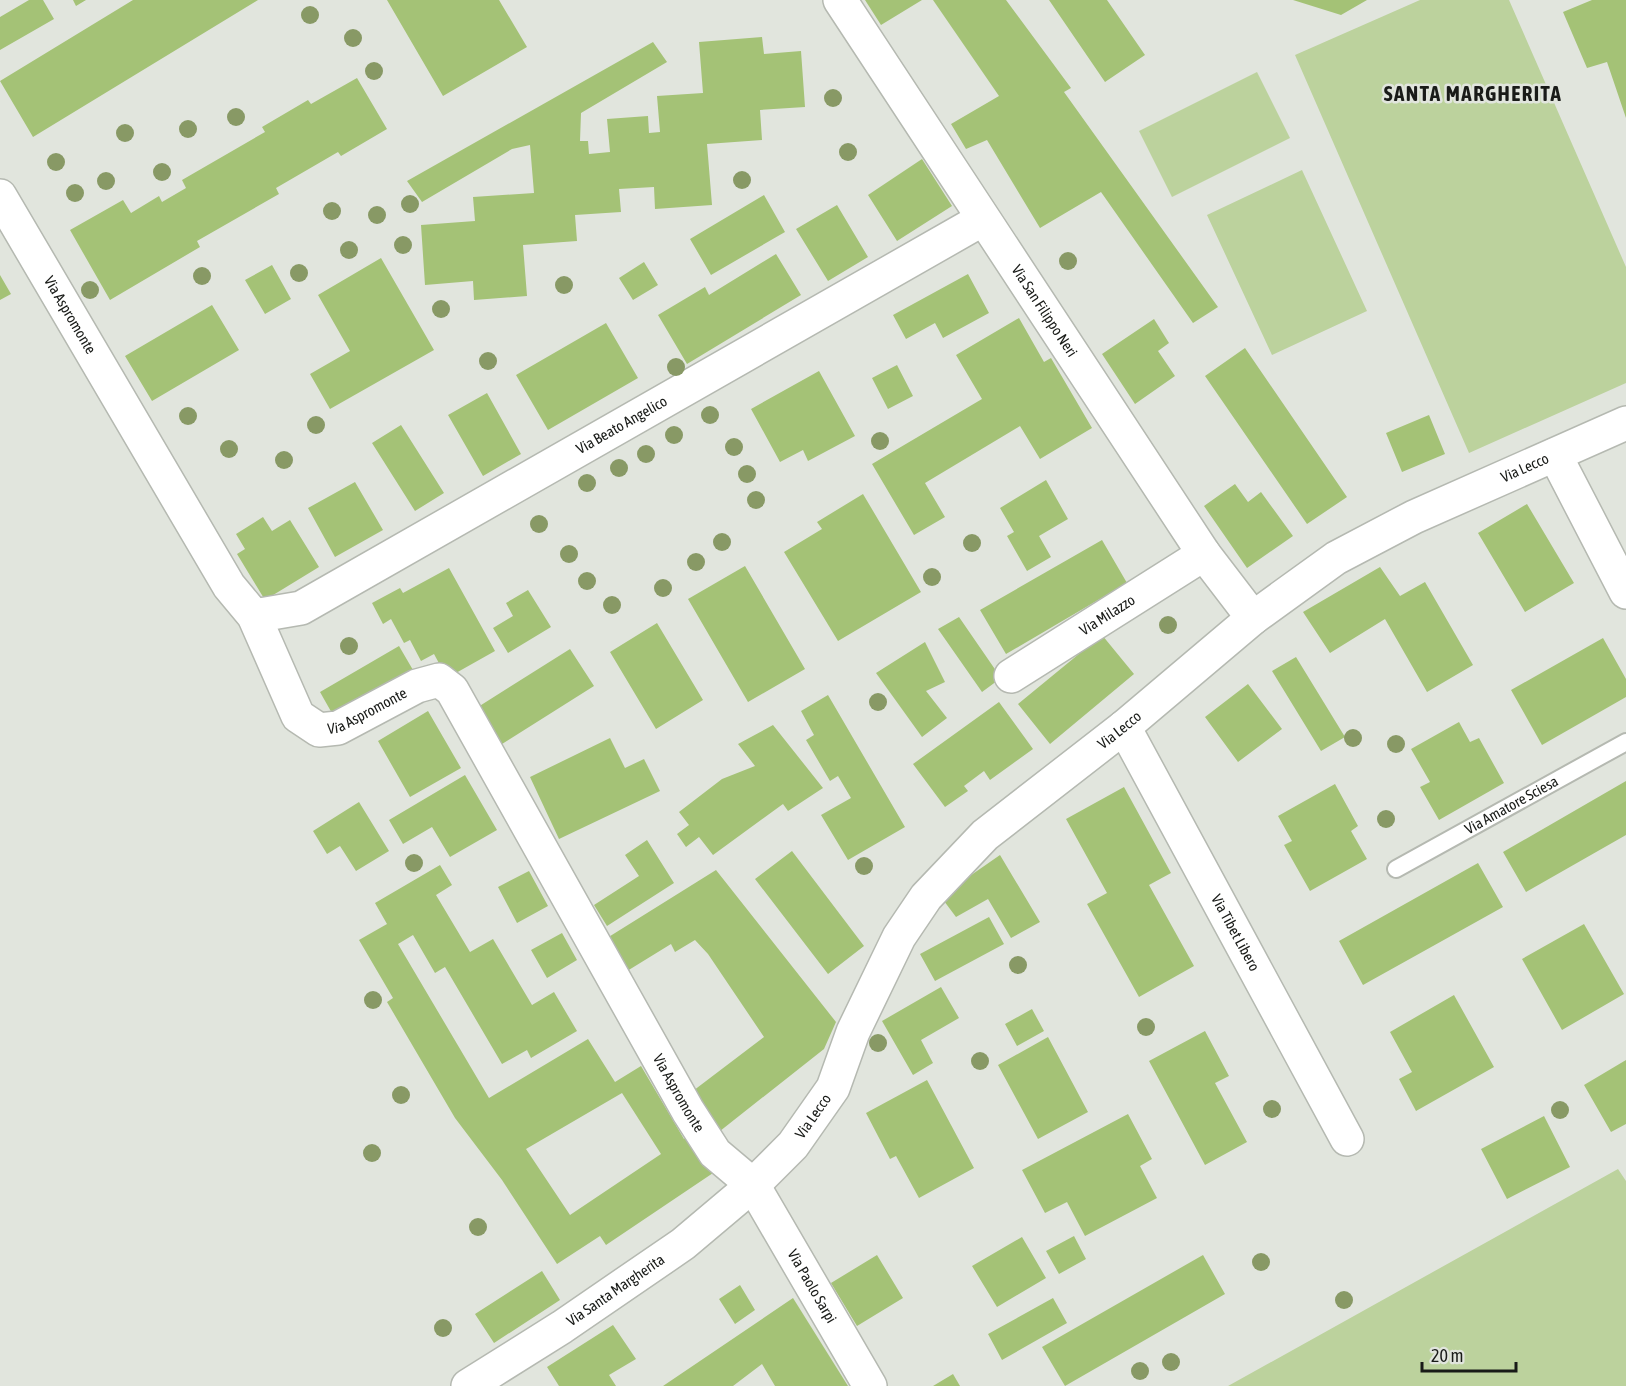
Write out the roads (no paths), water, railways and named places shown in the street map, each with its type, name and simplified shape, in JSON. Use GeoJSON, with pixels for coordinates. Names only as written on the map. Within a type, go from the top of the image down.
{"type":"FeatureCollection","features":[{"type":"Feature","properties":{"kind":"street","name":"Via San Filippo Neri"},"geometry":{"type":"LineString","coordinates":[[840,0],[1204,554],[1253,618]]}},
{"type":"Feature","properties":{"kind":"street","name":"Via Aspromonte"},"geometry":{"type":"LineString","coordinates":[[2,205],[230,586],[254,616],[298,716],[319,730],[338,728],[417,686],[439,680],[452,690],[688,1111],[715,1153],[753,1185]]}},
{"type":"Feature","properties":{"kind":"street","name":"Via Beato Angelico"},"geometry":{"type":"LineString","coordinates":[[254,616],[301,608],[983,219]]}},
{"type":"Feature","properties":{"kind":"street","name":"Via Lecco"},"geometry":{"type":"LineString","coordinates":[[753,1185],[793,1145],[833,1088],[853,1032],[899,937],[926,897],[985,835],[1124,727],[1253,618],[1336,558],[1381,533],[1626,423]]}},
{"type":"Feature","properties":{"kind":"street"},"geometry":{"type":"LineString","coordinates":[[1555,455],[1626,592]]}},
{"type":"Feature","properties":{"kind":"street","name":"Via Milazzo"},"geometry":{"type":"LineString","coordinates":[[1011,676],[1204,554]]}},
{"type":"Feature","properties":{"kind":"street","name":"Via Tibet Libero"},"geometry":{"type":"LineString","coordinates":[[1124,727],[1347,1139]]}},
{"type":"Feature","properties":{"kind":"street","name":"Via Santa Margherita"},"geometry":{"type":"LineString","coordinates":[[468,1386],[562,1327],[683,1244],[753,1185]]}},
{"type":"Feature","properties":{"kind":"street","name":"Via Paolo Sarpi"},"geometry":{"type":"LineString","coordinates":[[753,1185],[870,1386]]}},
{"type":"Feature","properties":{"kind":"lane","name":"Via Amatore Sciesa"},"geometry":{"type":"LineString","coordinates":[[1396,869],[1626,742]]}},
{"type":"Feature","properties":{"kind":"district","name":"SANTA MARGHERITA"},"geometry":{"type":"Point","coordinates":[1473,94]}}]}
